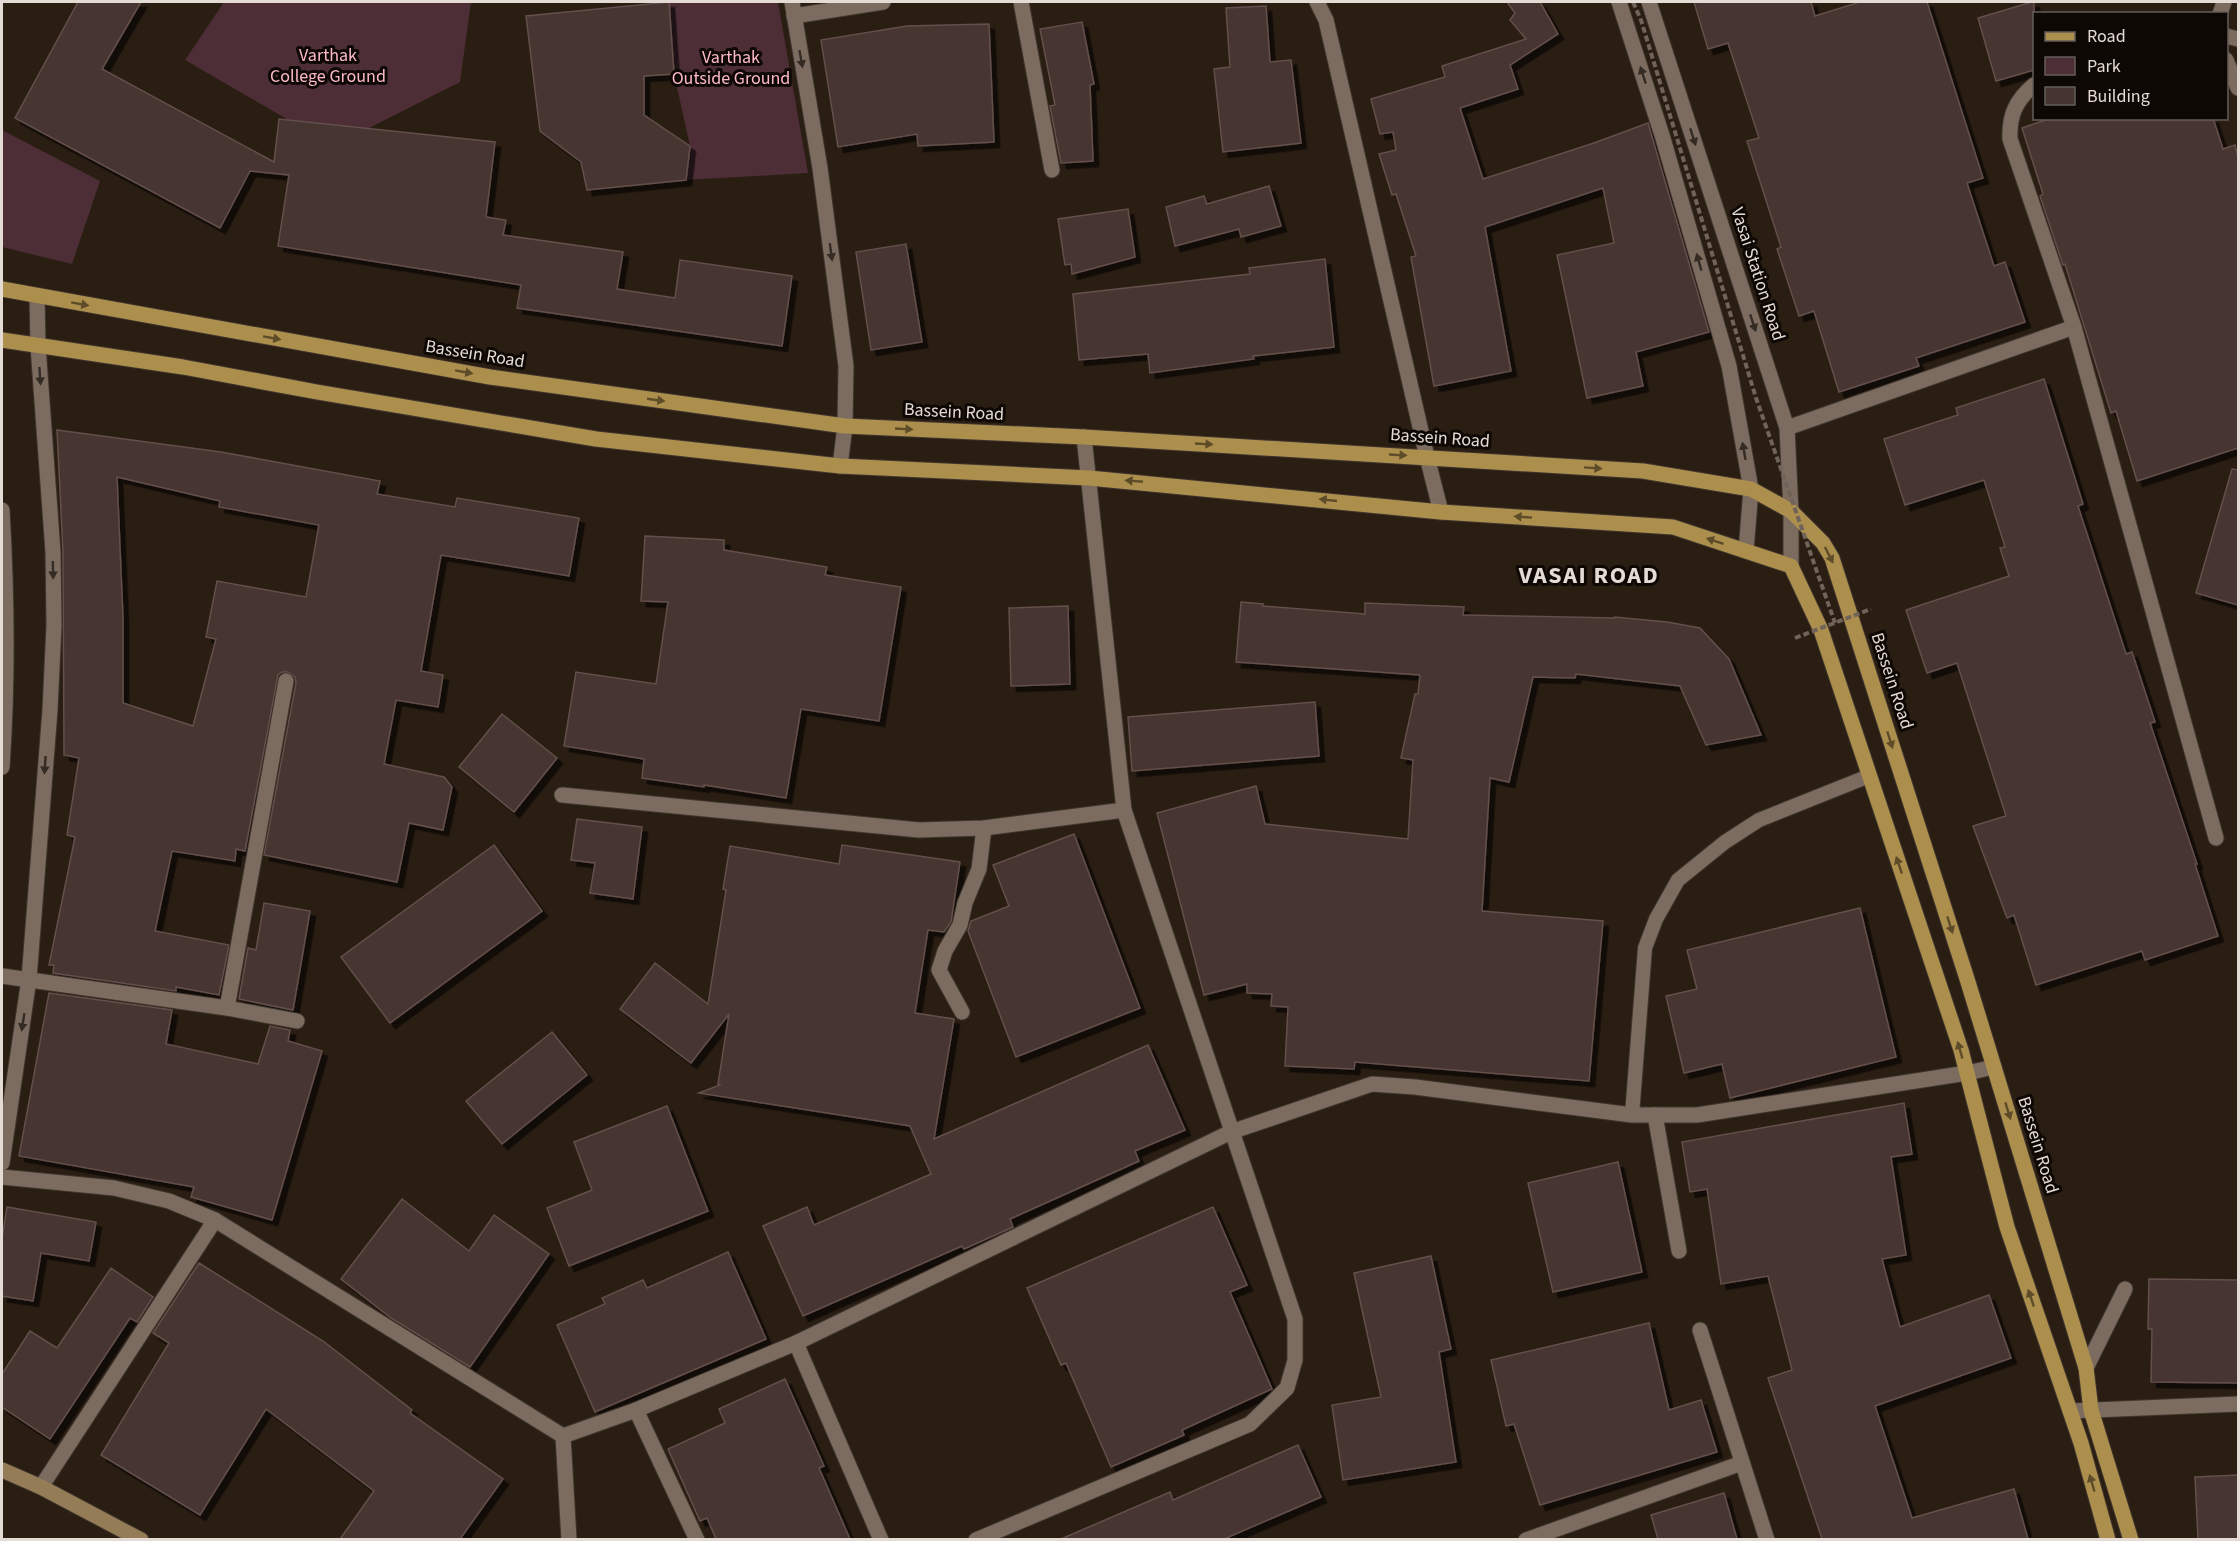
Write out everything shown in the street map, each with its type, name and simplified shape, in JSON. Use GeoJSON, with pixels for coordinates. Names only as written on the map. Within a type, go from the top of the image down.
{"type":"FeatureCollection","features":[{"type":"Feature","properties":{"kind":"main road","name":"Bassein Road"},"geometry":{"type":"LineString","coordinates":[[2,289],[490,377],[846,426],[1084,437],[1643,471],[1751,489],[1791,511],[1823,543],[1832,558],[1994,1067],[2086,1368],[2091,1410],[2131,1539]]}},
{"type":"Feature","properties":{"kind":"main road"},"geometry":{"type":"LineString","coordinates":[[2,340],[183,367],[596,439],[840,466],[1089,478],[1441,512],[1673,527],[1791,566],[1821,630],[1967,1073],[2007,1227],[2070,1411],[2108,1539]]}},
{"type":"Feature","properties":{"kind":"street"},"geometry":{"type":"LineString","coordinates":[[840,466],[846,426],[846,366],[820,168],[793,9],[884,2]]}},
{"type":"Feature","properties":{"kind":"street"},"geometry":{"type":"LineString","coordinates":[[1021,2],[1052,170]]}},
{"type":"Feature","properties":{"kind":"street"},"geometry":{"type":"LineString","coordinates":[[1317,2],[1326,20],[1441,512]]}},
{"type":"Feature","properties":{"kind":"street"},"geometry":{"type":"LineString","coordinates":[[1619,2],[1662,135],[1728,366],[1751,489],[1746,551]]}},
{"type":"Feature","properties":{"kind":"street","name":"Vasai Station Road"},"geometry":{"type":"LineString","coordinates":[[1648,2],[1787,428],[1791,566]]}},
{"type":"Feature","properties":{"kind":"street"},"geometry":{"type":"LineString","coordinates":[[2228,65],[2238,88]]}},
{"type":"Feature","properties":{"kind":"street"},"geometry":{"type":"LineString","coordinates":[[2033,86],[2020,97],[2009,120],[2010,139],[2074,327],[2216,838]]}},
{"type":"Feature","properties":{"kind":"street"},"geometry":{"type":"LineString","coordinates":[[2,1163],[29,979],[50,710],[54,625],[53,552],[38,346],[38,296]]}},
{"type":"Feature","properties":{"kind":"street"},"geometry":{"type":"LineString","coordinates":[[1787,428],[2074,327]]}},
{"type":"Feature","properties":{"kind":"street"},"geometry":{"type":"LineString","coordinates":[[976,1539],[1250,1424],[1287,1388],[1295,1360],[1295,1319],[1124,810],[1084,437]]}},
{"type":"Feature","properties":{"kind":"street"},"geometry":{"type":"LineString","coordinates":[[2,510],[6,710],[2,766]]}},
{"type":"Feature","properties":{"kind":"street"},"geometry":{"type":"LineString","coordinates":[[227,1008],[286,681]]}},
{"type":"Feature","properties":{"kind":"street"},"geometry":{"type":"LineString","coordinates":[[562,795],[919,830],[984,828],[1124,810]]}},
{"type":"Feature","properties":{"kind":"street"},"geometry":{"type":"LineString","coordinates":[[962,1012],[939,970],[945,951],[960,925],[965,903],[979,868],[984,828]]}},
{"type":"Feature","properties":{"kind":"street"},"geometry":{"type":"LineString","coordinates":[[2,976],[227,1008],[297,1021]]}},
{"type":"Feature","properties":{"kind":"street"},"geometry":{"type":"LineString","coordinates":[[564,1436],[636,1410],[796,1343],[1231,1132],[1372,1084],[1426,1088],[1632,1115],[1697,1114],[1994,1067]]}},
{"type":"Feature","properties":{"kind":"street"},"geometry":{"type":"LineString","coordinates":[[1654,1115],[1679,1251]]}},
{"type":"Feature","properties":{"kind":"street"},"geometry":{"type":"LineString","coordinates":[[2,1177],[114,1188],[169,1201],[215,1220],[564,1436]]}},
{"type":"Feature","properties":{"kind":"street"},"geometry":{"type":"LineString","coordinates":[[41,1487],[215,1220]]}},
{"type":"Feature","properties":{"kind":"street"},"geometry":{"type":"LineString","coordinates":[[2086,1368],[2125,1289]]}},
{"type":"Feature","properties":{"kind":"street"},"geometry":{"type":"LineString","coordinates":[[1700,1330],[1767,1539]]}},
{"type":"Feature","properties":{"kind":"street"},"geometry":{"type":"LineString","coordinates":[[796,1343],[881,1539]]}},
{"type":"Feature","properties":{"kind":"street"},"geometry":{"type":"LineString","coordinates":[[2070,1411],[2238,1404]]}},
{"type":"Feature","properties":{"kind":"street"},"geometry":{"type":"LineString","coordinates":[[636,1410],[697,1539]]}},
{"type":"Feature","properties":{"kind":"street"},"geometry":{"type":"LineString","coordinates":[[564,1436],[568,1539]]}},
{"type":"Feature","properties":{"kind":"street"},"geometry":{"type":"LineString","coordinates":[[1526,1539],[1742,1463]]}},
{"type":"Feature","properties":{"kind":"street"},"geometry":{"type":"LineString","coordinates":[[2,1470],[41,1487],[141,1539]]}},
{"type":"Feature","properties":{"kind":"lane"},"geometry":{"type":"LineString","coordinates":[[1632,1115],[1645,948],[1656,919],[1678,880],[1725,842],[1759,820],[1869,776]]}},
{"type":"Feature","properties":{"kind":"path"},"geometry":{"type":"LineString","coordinates":[[1633,2],[1756,399],[1835,623]]}},
{"type":"Feature","properties":{"kind":"path"},"geometry":{"type":"LineString","coordinates":[[1796,638],[1870,609]]}},
{"type":"Feature","properties":{"kind":"green space","name":"Varthak College Ground"},"geometry":{"type":"Polygon","coordinates":[[[224,2],[471,2],[460,82],[367,129],[302,128],[185,60],[224,2]]]}},
{"type":"Feature","properties":{"kind":"green space","name":"Varthak Outside Ground"},"geometry":{"type":"Polygon","coordinates":[[[669,2],[778,2],[808,173],[686,180],[690,146],[674,74],[669,2]]]}},
{"type":"Feature","properties":{"kind":"green space"},"geometry":{"type":"Polygon","coordinates":[[[2,130],[100,181],[72,264],[2,247],[2,130]]]}},
{"type":"Feature","properties":{"kind":"building"},"geometry":{"type":"Polygon","coordinates":[[[78,2],[141,2],[102,69],[274,162],[279,119],[495,142],[486,217],[506,220],[503,235],[623,252],[617,289],[675,298],[680,260],[792,276],[782,346],[517,308],[521,285],[278,246],[289,175],[250,171],[220,228],[15,118],[78,2]]]}},
{"type":"Feature","properties":{"kind":"building"},"geometry":{"type":"Polygon","coordinates":[[[669,2],[674,74],[644,76],[644,115],[690,146],[686,180],[587,190],[581,162],[540,131],[526,16],[669,2]]]}},
{"type":"Feature","properties":{"kind":"building"},"geometry":{"type":"Polygon","coordinates":[[[1507,2],[1540,2],[1558,34],[1510,65],[1518,89],[1460,108],[1483,179],[1648,123],[1709,332],[1636,352],[1643,386],[1587,398],[1557,255],[1614,243],[1603,188],[1485,227],[1511,371],[1434,386],[1411,257],[1416,256],[1396,194],[1392,195],[1379,154],[1396,150],[1393,132],[1380,134],[1371,99],[1445,77],[1442,66],[1526,39],[1510,20],[1515,13],[1507,2]]]}},
{"type":"Feature","properties":{"kind":"building"},"geometry":{"type":"Polygon","coordinates":[[[1694,2],[1811,2],[1815,16],[1860,2],[1927,2],[1983,178],[1967,183],[1994,266],[2005,262],[2025,322],[1916,358],[1919,366],[1839,392],[1814,311],[1799,316],[1777,249],[1781,247],[1747,141],[1759,138],[1728,43],[1708,49],[1694,2]]]}},
{"type":"Feature","properties":{"kind":"building"},"geometry":{"type":"Polygon","coordinates":[[[2034,2],[2033,70],[1996,81],[1978,18],[2034,2]]]}},
{"type":"Feature","properties":{"kind":"building"},"geometry":{"type":"Polygon","coordinates":[[[1266,6],[1270,62],[1291,60],[1301,143],[1223,152],[1214,69],[1230,67],[1226,8],[1266,6]]]}},
{"type":"Feature","properties":{"kind":"building"},"geometry":{"type":"Polygon","coordinates":[[[1082,22],[1094,84],[1090,85],[1093,161],[1061,163],[1050,106],[1055,105],[1040,29],[1082,22]]]}},
{"type":"Feature","properties":{"kind":"building"},"geometry":{"type":"Polygon","coordinates":[[[989,24],[994,142],[918,146],[917,134],[838,147],[821,40],[907,26],[989,24]]]}},
{"type":"Feature","properties":{"kind":"building"},"geometry":{"type":"Polygon","coordinates":[[[2045,120],[2214,120],[2223,149],[2235,145],[2238,158],[2238,448],[2137,481],[2116,411],[2111,413],[2065,264],[2063,265],[2040,196],[2043,194],[2022,128],[2045,120]]]}},
{"type":"Feature","properties":{"kind":"building"},"geometry":{"type":"Polygon","coordinates":[[[1269,186],[1281,226],[1241,237],[1239,229],[1175,246],[1166,207],[1204,196],[1207,204],[1269,186]]]}},
{"type":"Feature","properties":{"kind":"building"},"geometry":{"type":"Polygon","coordinates":[[[1128,209],[1135,257],[1072,274],[1071,264],[1065,265],[1058,219],[1128,209]]]}},
{"type":"Feature","properties":{"kind":"building"},"geometry":{"type":"Polygon","coordinates":[[[906,244],[922,342],[871,350],[856,252],[906,244]]]}},
{"type":"Feature","properties":{"kind":"building"},"geometry":{"type":"Polygon","coordinates":[[[1325,259],[1334,347],[1253,356],[1254,359],[1150,373],[1148,354],[1079,360],[1073,294],[1250,274],[1249,268],[1325,259]]]}},
{"type":"Feature","properties":{"kind":"building"},"geometry":{"type":"Polygon","coordinates":[[[2044,379],[2083,504],[2078,506],[2126,654],[2132,652],[2155,722],[2150,723],[2197,864],[2195,864],[2218,936],[2145,960],[2142,951],[2036,985],[2014,915],[2007,918],[1973,826],[2006,816],[1957,663],[1927,673],[1906,610],[2009,576],[2000,548],[2005,547],[1984,480],[1905,505],[1884,439],[1958,415],[1956,408],[2044,379]]]}},
{"type":"Feature","properties":{"kind":"building"},"geometry":{"type":"Polygon","coordinates":[[[57,430],[221,452],[380,481],[377,494],[455,507],[457,498],[579,518],[569,576],[441,555],[421,671],[443,675],[438,707],[396,700],[384,764],[444,777],[452,787],[443,830],[409,823],[397,882],[264,855],[296,683],[295,677],[288,672],[278,675],[245,851],[236,849],[235,861],[172,851],[155,931],[229,945],[219,995],[176,987],[176,991],[53,973],[54,965],[49,965],[75,837],[67,835],[79,758],[64,755],[63,552],[57,430]],[[117,477],[123,618],[123,703],[193,726],[216,639],[206,637],[217,581],[306,597],[319,525],[219,507],[220,501],[117,477]]]}},
{"type":"Feature","properties":{"kind":"building"},"geometry":{"type":"Polygon","coordinates":[[[2232,469],[2238,470],[2238,605],[2196,593],[2232,469]]]}},
{"type":"Feature","properties":{"kind":"building"},"geometry":{"type":"Polygon","coordinates":[[[645,536],[724,540],[724,550],[827,567],[825,575],[901,587],[879,721],[801,709],[786,798],[642,778],[644,759],[564,746],[576,672],[656,684],[668,602],[641,601],[645,536]]]}},
{"type":"Feature","properties":{"kind":"building"},"geometry":{"type":"Polygon","coordinates":[[[1241,602],[1263,604],[1263,606],[1365,614],[1365,603],[1464,607],[1463,615],[1615,617],[1667,622],[1700,628],[1729,659],[1761,735],[1706,745],[1680,686],[1576,674],[1575,678],[1533,677],[1509,782],[1490,778],[1482,911],[1603,921],[1589,1081],[1355,1062],[1354,1069],[1285,1066],[1288,1007],[1271,1006],[1272,994],[1247,993],[1247,984],[1204,995],[1157,813],[1256,786],[1265,824],[1408,839],[1413,760],[1401,758],[1415,694],[1418,694],[1420,675],[1236,662],[1241,602]]]}},
{"type":"Feature","properties":{"kind":"building"},"geometry":{"type":"Polygon","coordinates":[[[1068,606],[1070,684],[1011,686],[1009,608],[1068,606]]]}},
{"type":"Feature","properties":{"kind":"building"},"geometry":{"type":"Polygon","coordinates":[[[1315,702],[1319,756],[1132,771],[1128,717],[1315,702]]]}},
{"type":"Feature","properties":{"kind":"building"},"geometry":{"type":"Polygon","coordinates":[[[502,714],[557,758],[514,812],[459,767],[502,714]]]}},
{"type":"Feature","properties":{"kind":"building"},"geometry":{"type":"Polygon","coordinates":[[[577,819],[642,827],[633,899],[590,893],[595,863],[571,860],[577,819]]]}},
{"type":"Feature","properties":{"kind":"building"},"geometry":{"type":"Polygon","coordinates":[[[1074,834],[1140,1008],[1016,1057],[968,931],[971,921],[1009,906],[993,865],[1074,834]]]}},
{"type":"Feature","properties":{"kind":"building"},"geometry":{"type":"Polygon","coordinates":[[[494,845],[542,911],[390,1023],[341,957],[494,845]]]}},
{"type":"Feature","properties":{"kind":"building"},"geometry":{"type":"Polygon","coordinates":[[[842,845],[960,862],[951,922],[944,932],[928,930],[915,1013],[954,1019],[934,1139],[1148,1045],[1185,1130],[1135,1151],[1139,1161],[1010,1219],[1013,1227],[964,1249],[962,1246],[803,1316],[763,1226],[807,1207],[814,1225],[931,1174],[910,1126],[699,1093],[720,1085],[718,1084],[729,1014],[691,1063],[620,1009],[655,963],[708,1004],[726,890],[723,889],[730,846],[839,864],[842,845]]]}},
{"type":"Feature","properties":{"kind":"building"},"geometry":{"type":"Polygon","coordinates":[[[264,903],[310,911],[293,1010],[239,999],[248,948],[256,950],[264,903]]]}},
{"type":"Feature","properties":{"kind":"building"},"geometry":{"type":"Polygon","coordinates":[[[1860,908],[1896,1057],[1730,1098],[1722,1064],[1684,1073],[1666,996],[1697,989],[1687,950],[1860,908]]]}},
{"type":"Feature","properties":{"kind":"building"},"geometry":{"type":"Polygon","coordinates":[[[49,993],[172,1010],[166,1044],[258,1064],[270,1026],[290,1030],[288,1041],[322,1051],[272,1220],[191,1197],[194,1187],[19,1156],[49,993]]]}},
{"type":"Feature","properties":{"kind":"building"},"geometry":{"type":"Polygon","coordinates":[[[552,1032],[587,1075],[502,1144],[466,1101],[552,1032]]]}},
{"type":"Feature","properties":{"kind":"building"},"geometry":{"type":"Polygon","coordinates":[[[1904,1103],[1912,1154],[1891,1157],[1906,1255],[1882,1259],[1900,1327],[1989,1295],[2011,1358],[1875,1406],[1912,1518],[2014,1489],[2028,1539],[1822,1539],[1768,1378],[1792,1370],[1768,1276],[1721,1284],[1707,1189],[1690,1192],[1682,1142],[1904,1103]]]}},
{"type":"Feature","properties":{"kind":"building"},"geometry":{"type":"Polygon","coordinates":[[[667,1106],[708,1211],[569,1266],[547,1208],[592,1190],[574,1142],[667,1106]]]}},
{"type":"Feature","properties":{"kind":"building"},"geometry":{"type":"Polygon","coordinates":[[[1618,1162],[1642,1272],[1553,1292],[1528,1183],[1618,1162]]]}},
{"type":"Feature","properties":{"kind":"building"},"geometry":{"type":"Polygon","coordinates":[[[402,1199],[469,1251],[494,1215],[549,1254],[470,1367],[391,1318],[341,1279],[402,1199]]]}},
{"type":"Feature","properties":{"kind":"building"},"geometry":{"type":"Polygon","coordinates":[[[7,1207],[96,1222],[89,1261],[41,1253],[33,1301],[2,1296],[2,1239],[7,1207]]]}},
{"type":"Feature","properties":{"kind":"building"},"geometry":{"type":"Polygon","coordinates":[[[1213,1207],[1247,1285],[1230,1292],[1272,1389],[1182,1430],[1184,1435],[1111,1467],[1066,1363],[1061,1365],[1027,1288],[1213,1207]]]}},
{"type":"Feature","properties":{"kind":"building"},"geometry":{"type":"Polygon","coordinates":[[[728,1252],[766,1339],[595,1412],[557,1325],[605,1304],[602,1298],[643,1280],[647,1288],[728,1252]]]}},
{"type":"Feature","properties":{"kind":"building"},"geometry":{"type":"Polygon","coordinates":[[[1431,1256],[1451,1349],[1439,1352],[1456,1462],[1343,1480],[1332,1405],[1381,1397],[1354,1273],[1431,1256]]]}},
{"type":"Feature","properties":{"kind":"building"},"geometry":{"type":"Polygon","coordinates":[[[199,1263],[323,1341],[412,1410],[410,1413],[503,1479],[460,1539],[340,1539],[374,1491],[266,1409],[200,1515],[101,1455],[169,1343],[153,1333],[199,1263]]]}},
{"type":"Feature","properties":{"kind":"building"},"geometry":{"type":"Polygon","coordinates":[[[111,1268],[153,1297],[137,1322],[130,1318],[50,1439],[2,1407],[2,1374],[30,1331],[57,1348],[111,1268]]]}},
{"type":"Feature","properties":{"kind":"building"},"geometry":{"type":"Polygon","coordinates":[[[2149,1279],[2238,1280],[2238,1383],[2151,1382],[2152,1329],[2148,1329],[2149,1279]]]}},
{"type":"Feature","properties":{"kind":"building"},"geometry":{"type":"Polygon","coordinates":[[[1649,1323],[1669,1410],[1701,1400],[1717,1452],[1540,1505],[1514,1424],[1506,1426],[1491,1360],[1649,1323]]]}},
{"type":"Feature","properties":{"kind":"building"},"geometry":{"type":"Polygon","coordinates":[[[785,1379],[824,1466],[819,1468],[850,1539],[716,1539],[707,1518],[700,1521],[668,1449],[725,1423],[719,1409],[785,1379]]]}},
{"type":"Feature","properties":{"kind":"building"},"geometry":{"type":"Polygon","coordinates":[[[1298,1445],[1321,1497],[1224,1539],[1061,1539],[1170,1492],[1173,1500],[1298,1445]]]}},
{"type":"Feature","properties":{"kind":"building"},"geometry":{"type":"Polygon","coordinates":[[[2238,1475],[2238,1539],[2198,1539],[2195,1477],[2238,1475]]]}},
{"type":"Feature","properties":{"kind":"building"},"geometry":{"type":"Polygon","coordinates":[[[1724,1493],[1737,1539],[1658,1539],[1651,1515],[1724,1493]]]}},
{"type":"Feature","properties":{"kind":"district","name":"VASAI ROAD"},"geometry":{"type":"Point","coordinates":[1589,575]}}]}
